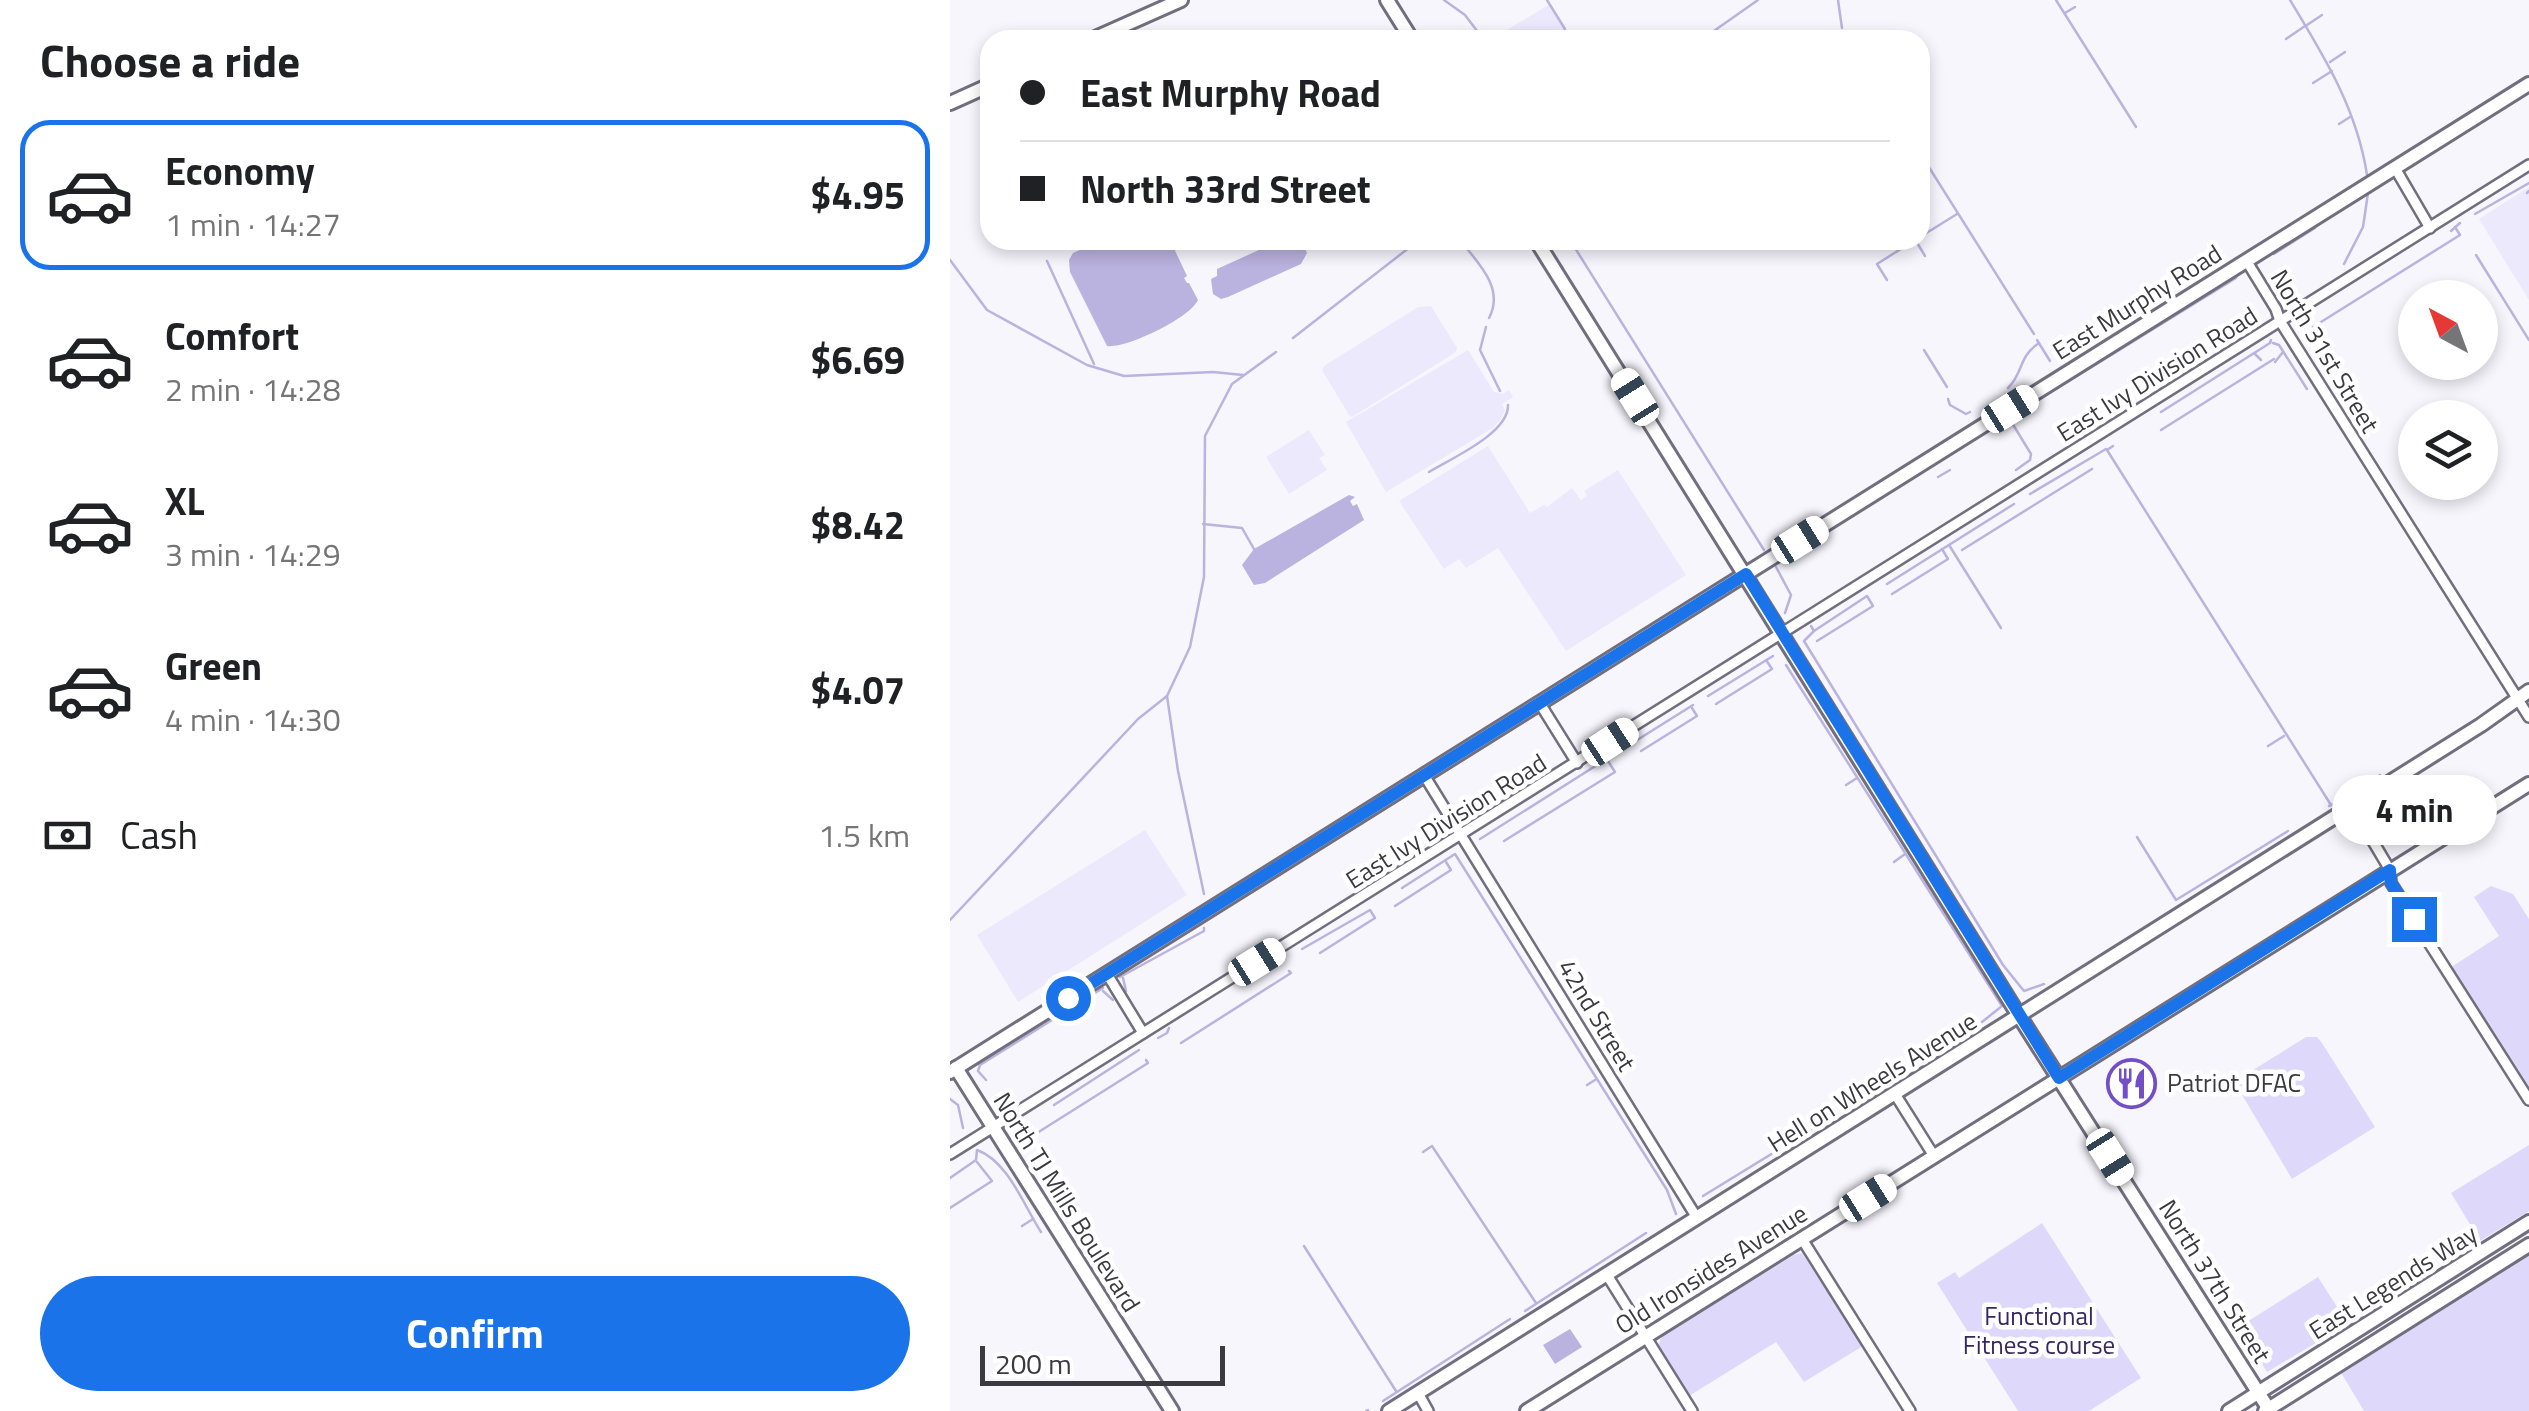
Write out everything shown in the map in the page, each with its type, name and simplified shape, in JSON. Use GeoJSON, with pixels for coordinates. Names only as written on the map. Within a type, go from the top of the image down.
{"type":"FeatureCollection","features":[{"type":"Feature","properties":{"kind":"street"},"geometry":{"type":"LineString","coordinates":[[1114,30],[1181,0]]}},
{"type":"Feature","properties":{"kind":"street"},"geometry":{"type":"LineString","coordinates":[[1387,0],[1406,30]]}},
{"type":"Feature","properties":{"kind":"street","name":"East Murphy Road"},"geometry":{"type":"LineString","coordinates":[[953,1070],[2529,84]]}},
{"type":"Feature","properties":{"kind":"street"},"geometry":{"type":"LineString","coordinates":[[950,103],[980,90]]}},
{"type":"Feature","properties":{"kind":"street","name":"East Ivy Division Road"},"geometry":{"type":"LineString","coordinates":[[950,1154],[2529,166]]}},
{"type":"Feature","properties":{"kind":"street"},"geometry":{"type":"LineString","coordinates":[[2395,168],[2430,228]]}},
{"type":"Feature","properties":{"kind":"street","name":"North 37th Street"},"geometry":{"type":"LineString","coordinates":[[1542,250],[2268,1410]]}},
{"type":"Feature","properties":{"kind":"street","name":"North 31st Street"},"geometry":{"type":"LineString","coordinates":[[2246,260],[2280,321],[2524,695],[2529,717]]}},
{"type":"Feature","properties":{"kind":"street","name":"Hell on Wheels Avenue"},"geometry":{"type":"LineString","coordinates":[[1389,1411],[2524,695]]}},
{"type":"Feature","properties":{"kind":"street"},"geometry":{"type":"LineString","coordinates":[[1539,702],[1577,763]]}},
{"type":"Feature","properties":{"kind":"street","name":"42nd Street"},"geometry":{"type":"LineString","coordinates":[[1424,775],[1698,1218]]}},
{"type":"Feature","properties":{"kind":"street","name":"Old Ironsides Avenue"},"geometry":{"type":"LineString","coordinates":[[1526,1411],[2529,784]]}},
{"type":"Feature","properties":{"kind":"street"},"geometry":{"type":"LineString","coordinates":[[2352,806],[2390,870],[2391,883],[2529,1100]]}},
{"type":"Feature","properties":{"kind":"street"},"geometry":{"type":"LineString","coordinates":[[1107,974],[1143,1033]]}},
{"type":"Feature","properties":{"kind":"street","name":"North TJ Mills Boulevard"},"geometry":{"type":"LineString","coordinates":[[953,1070],[1172,1411]]}},
{"type":"Feature","properties":{"kind":"street"},"geometry":{"type":"LineString","coordinates":[[1895,1094],[1934,1156]]}},
{"type":"Feature","properties":{"kind":"street","name":"East Legends Way"},"geometry":{"type":"LineString","coordinates":[[2230,1411],[2529,1222]]}},
{"type":"Feature","properties":{"kind":"street"},"geometry":{"type":"LineString","coordinates":[[1802,1239],[1910,1411]]}},
{"type":"Feature","properties":{"kind":"street","name":"East Legends Way"},"geometry":{"type":"LineString","coordinates":[[2268,1410],[2529,1245]]}},
{"type":"Feature","properties":{"kind":"street"},"geometry":{"type":"LineString","coordinates":[[1607,1275],[1692,1411]]}},
{"type":"Feature","properties":{"kind":"street"},"geometry":{"type":"LineString","coordinates":[[1418,1393],[1428,1411]]}},
{"type":"Feature","properties":{"kind":"shaded area"},"geometry":{"type":"Polygon","coordinates":[[[1550,4],[1565,29],[1563,30],[1507,30],[1550,4]]]}},
{"type":"Feature","properties":{"kind":"shaded area"},"geometry":{"type":"Polygon","coordinates":[[[2529,187],[2529,300],[2479,219],[2529,187]]]}},
{"type":"Feature","properties":{"kind":"shaded area"},"geometry":{"type":"Polygon","coordinates":[[[1175,250],[1187,276],[1184,278],[1198,300],[1157,331],[1128,343],[1107,346],[1070,272],[1073,253],[1175,250]]]}},
{"type":"Feature","properties":{"kind":"shaded area"},"geometry":{"type":"Polygon","coordinates":[[[1259,250],[1307,253],[1301,264],[1221,299],[1213,294],[1211,279],[1217,276],[1217,269],[1259,250]]]}},
{"type":"Feature","properties":{"kind":"shaded area"},"geometry":{"type":"Polygon","coordinates":[[[1431,306],[1456,352],[1352,417],[1349,415],[1322,370],[1324,366],[1418,307],[1431,306]]]}},
{"type":"Feature","properties":{"kind":"shaded area"},"geometry":{"type":"Polygon","coordinates":[[[1468,350],[1494,392],[1503,394],[1509,390],[1513,397],[1502,404],[1502,417],[1493,428],[1386,492],[1346,422],[1468,350]]]}},
{"type":"Feature","properties":{"kind":"shaded area"},"geometry":{"type":"Polygon","coordinates":[[[1309,430],[1325,455],[1319,458],[1327,470],[1289,494],[1266,457],[1309,430]]]}},
{"type":"Feature","properties":{"kind":"shaded area"},"geometry":{"type":"Polygon","coordinates":[[[1488,446],[1530,513],[1547,507],[1572,488],[1581,500],[1587,496],[1584,491],[1618,470],[1686,575],[1566,651],[1498,548],[1466,568],[1459,559],[1444,569],[1399,501],[1488,446]]]}},
{"type":"Feature","properties":{"kind":"shaded area"},"geometry":{"type":"Polygon","coordinates":[[[1349,495],[1355,497],[1350,501],[1353,506],[1357,504],[1364,520],[1265,583],[1254,585],[1242,565],[1254,549],[1349,495]]]}},
{"type":"Feature","properties":{"kind":"shaded area"},"geometry":{"type":"Polygon","coordinates":[[[1145,830],[1187,895],[1018,1002],[977,935],[1145,830]]]}},
{"type":"Feature","properties":{"kind":"shaded area"},"geometry":{"type":"Polygon","coordinates":[[[1570,1329],[1582,1347],[1555,1364],[1543,1345],[1570,1329]]]}},
{"type":"Feature","properties":{"kind":"green space"},"geometry":{"type":"Polygon","coordinates":[[[2491,886],[2513,894],[2529,919],[2529,1093],[2450,968],[2499,936],[2474,897],[2491,886]]]}},
{"type":"Feature","properties":{"kind":"green space"},"geometry":{"type":"Polygon","coordinates":[[[2306,1037],[2317,1037],[2322,1043],[2375,1127],[2292,1179],[2238,1088],[2245,1075],[2306,1037]]]}},
{"type":"Feature","properties":{"kind":"green space"},"geometry":{"type":"Polygon","coordinates":[[[2529,1145],[2529,1211],[2480,1241],[2451,1193],[2529,1145]]]}},
{"type":"Feature","properties":{"kind":"green space","name":"Functional Fitness course"},"geometry":{"type":"Polygon","coordinates":[[[2042,1223],[2141,1378],[2089,1411],[2018,1411],[1937,1283],[1955,1272],[1959,1278],[2042,1223]]]}},
{"type":"Feature","properties":{"kind":"green space"},"geometry":{"type":"Polygon","coordinates":[[[2529,1252],[2529,1411],[2364,1411],[2340,1371],[2529,1252]]]}},
{"type":"Feature","properties":{"kind":"green space"},"geometry":{"type":"Polygon","coordinates":[[[1802,1253],[1863,1346],[1804,1382],[1776,1342],[1689,1396],[1658,1346],[1662,1336],[1802,1253]]]}},
{"type":"Feature","properties":{"kind":"green space"},"geometry":{"type":"Polygon","coordinates":[[[2318,1277],[2348,1324],[2267,1372],[2239,1327],[2318,1277]]]}},
{"type":"Feature","properties":{"kind":"waterway"},"geometry":{"type":"LineString","coordinates":[[1444,0],[1465,15],[1476,30]]}},
{"type":"Feature","properties":{"kind":"waterway"},"geometry":{"type":"LineString","coordinates":[[1547,0],[1565,29]]}},
{"type":"Feature","properties":{"kind":"waterway"},"geometry":{"type":"LineString","coordinates":[[1715,30],[1758,0]]}},
{"type":"Feature","properties":{"kind":"waterway"},"geometry":{"type":"LineString","coordinates":[[1838,0],[1842,28]]}},
{"type":"Feature","properties":{"kind":"waterway"},"geometry":{"type":"LineString","coordinates":[[2056,0],[2136,127]]}},
{"type":"Feature","properties":{"kind":"waterway"},"geometry":{"type":"LineString","coordinates":[[2290,0],[2347,105],[2367,175]]}},
{"type":"Feature","properties":{"kind":"waterway"},"geometry":{"type":"LineString","coordinates":[[2065,13],[2075,7]]}},
{"type":"Feature","properties":{"kind":"waterway"},"geometry":{"type":"LineString","coordinates":[[2307,25],[2322,15]]}},
{"type":"Feature","properties":{"kind":"waterway"},"geometry":{"type":"LineString","coordinates":[[2286,39],[2305,26]]}},
{"type":"Feature","properties":{"kind":"waterway"},"geometry":{"type":"LineString","coordinates":[[2330,62],[2345,52]]}},
{"type":"Feature","properties":{"kind":"waterway"},"geometry":{"type":"LineString","coordinates":[[2313,83],[2332,71]]}},
{"type":"Feature","properties":{"kind":"waterway"},"geometry":{"type":"LineString","coordinates":[[2339,124],[2350,117]]}},
{"type":"Feature","properties":{"kind":"waterway"},"geometry":{"type":"LineString","coordinates":[[1930,169],[2034,334]]}},
{"type":"Feature","properties":{"kind":"waterway"},"geometry":{"type":"LineString","coordinates":[[2475,214],[2529,183]]}},
{"type":"Feature","properties":{"kind":"waterway"},"geometry":{"type":"LineString","coordinates":[[2344,264],[2363,227],[2368,193]]}},
{"type":"Feature","properties":{"kind":"waterway"},"geometry":{"type":"LineString","coordinates":[[1930,231],[1957,214]]}},
{"type":"Feature","properties":{"kind":"waterway"},"geometry":{"type":"LineString","coordinates":[[2451,231],[2460,223]]}},
{"type":"Feature","properties":{"kind":"waterway"},"geometry":{"type":"LineString","coordinates":[[2313,327],[2460,235],[2455,227]]}},
{"type":"Feature","properties":{"kind":"waterway"},"geometry":{"type":"LineString","coordinates":[[2274,254],[2315,228]]}},
{"type":"Feature","properties":{"kind":"waterway"},"geometry":{"type":"LineString","coordinates":[[1293,338],[1406,250]]}},
{"type":"Feature","properties":{"kind":"waterway"},"geometry":{"type":"LineString","coordinates":[[1468,250],[1492,286],[1489,318]]}},
{"type":"Feature","properties":{"kind":"waterway"},"geometry":{"type":"LineString","coordinates":[[1576,250],[1764,550]]}},
{"type":"Feature","properties":{"kind":"waterway"},"geometry":{"type":"LineString","coordinates":[[1887,280],[1877,264],[1899,250]]}},
{"type":"Feature","properties":{"kind":"waterway"},"geometry":{"type":"LineString","coordinates":[[1921,250],[1925,256]]}},
{"type":"Feature","properties":{"kind":"waterway"},"geometry":{"type":"LineString","coordinates":[[2476,255],[2529,340]]}},
{"type":"Feature","properties":{"kind":"waterway"},"geometry":{"type":"LineString","coordinates":[[950,260],[987,310],[1087,365],[1124,376],[1213,372],[1243,375]]}},
{"type":"Feature","properties":{"kind":"waterway"},"geometry":{"type":"LineString","coordinates":[[1047,261],[1094,364]]}},
{"type":"Feature","properties":{"kind":"waterway"},"geometry":{"type":"LineString","coordinates":[[2016,470],[2030,460],[2031,454],[2009,418],[2236,278]]}},
{"type":"Feature","properties":{"kind":"waterway"},"geometry":{"type":"LineString","coordinates":[[1486,327],[1480,350],[1500,391]]}},
{"type":"Feature","properties":{"kind":"waterway"},"geometry":{"type":"LineString","coordinates":[[2037,340],[2050,361]]}},
{"type":"Feature","properties":{"kind":"waterway"},"geometry":{"type":"LineString","coordinates":[[2161,412],[2271,340]]}},
{"type":"Feature","properties":{"kind":"waterway"},"geometry":{"type":"LineString","coordinates":[[2008,388],[2039,343]]}},
{"type":"Feature","properties":{"kind":"waterway"},"geometry":{"type":"LineString","coordinates":[[2273,343],[2279,345],[2307,389]]}},
{"type":"Feature","properties":{"kind":"waterway"},"geometry":{"type":"LineString","coordinates":[[1924,350],[1947,387]]}},
{"type":"Feature","properties":{"kind":"waterway"},"geometry":{"type":"LineString","coordinates":[[1204,894],[1167,696],[1190,647],[1204,577],[1205,436],[1232,384],[1276,352]]}},
{"type":"Feature","properties":{"kind":"waterway"},"geometry":{"type":"LineString","coordinates":[[2275,362],[2283,352]]}},
{"type":"Feature","properties":{"kind":"waterway"},"geometry":{"type":"LineString","coordinates":[[2254,353],[2261,360]]}},
{"type":"Feature","properties":{"kind":"waterway"},"geometry":{"type":"LineString","coordinates":[[2161,430],[2274,359]]}},
{"type":"Feature","properties":{"kind":"waterway"},"geometry":{"type":"LineString","coordinates":[[1948,399],[1950,405],[1966,414],[1970,412]]}},
{"type":"Feature","properties":{"kind":"waterway"},"geometry":{"type":"LineString","coordinates":[[1429,472],[1490,435],[1506,415],[1508,405]]}},
{"type":"Feature","properties":{"kind":"waterway"},"geometry":{"type":"LineString","coordinates":[[2113,446],[2107,450],[2331,805]]}},
{"type":"Feature","properties":{"kind":"waterway"},"geometry":{"type":"LineString","coordinates":[[2030,494],[2106,449]]}},
{"type":"Feature","properties":{"kind":"waterway"},"geometry":{"type":"LineString","coordinates":[[1962,550],[2092,469]]}},
{"type":"Feature","properties":{"kind":"waterway"},"geometry":{"type":"LineString","coordinates":[[1938,477],[1950,470]]}},
{"type":"Feature","properties":{"kind":"waterway"},"geometry":{"type":"LineString","coordinates":[[1887,584],[2014,504]]}},
{"type":"Feature","properties":{"kind":"waterway"},"geometry":{"type":"LineString","coordinates":[[1203,524],[1242,528],[1254,549]]}},
{"type":"Feature","properties":{"kind":"waterway"},"geometry":{"type":"LineString","coordinates":[[1949,545],[2001,628]]}},
{"type":"Feature","properties":{"kind":"waterway"},"geometry":{"type":"LineString","coordinates":[[1892,594],[1948,559],[1942,549]]}},
{"type":"Feature","properties":{"kind":"waterway"},"geometry":{"type":"LineString","coordinates":[[1776,567],[1791,595],[1785,613]]}},
{"type":"Feature","properties":{"kind":"waterway"},"geometry":{"type":"LineString","coordinates":[[1811,626],[1814,631],[1867,596],[1873,606],[1817,641]]}},
{"type":"Feature","properties":{"kind":"waterway"},"geometry":{"type":"LineString","coordinates":[[1814,631],[1804,641],[2003,965],[2024,991],[2044,984]]}},
{"type":"Feature","properties":{"kind":"waterway"},"geometry":{"type":"LineString","coordinates":[[1708,696],[1773,656]]}},
{"type":"Feature","properties":{"kind":"waterway"},"geometry":{"type":"LineString","coordinates":[[1716,704],[1772,669],[1766,660]]}},
{"type":"Feature","properties":{"kind":"waterway"},"geometry":{"type":"LineString","coordinates":[[1786,665],[2002,1006],[1982,1022]]}},
{"type":"Feature","properties":{"kind":"waterway"},"geometry":{"type":"LineString","coordinates":[[950,920],[1138,719],[1167,696]]}},
{"type":"Feature","properties":{"kind":"waterway"},"geometry":{"type":"LineString","coordinates":[[1626,747],[1693,705]]}},
{"type":"Feature","properties":{"kind":"waterway"},"geometry":{"type":"LineString","coordinates":[[1641,751],[1697,716],[1692,708]]}},
{"type":"Feature","properties":{"kind":"waterway"},"geometry":{"type":"LineString","coordinates":[[2268,746],[2284,736]]}},
{"type":"Feature","properties":{"kind":"waterway"},"geometry":{"type":"LineString","coordinates":[[1480,839],[1608,758]]}},
{"type":"Feature","properties":{"kind":"waterway"},"geometry":{"type":"LineString","coordinates":[[1504,841],[1615,772],[1608,761]]}},
{"type":"Feature","properties":{"kind":"waterway"},"geometry":{"type":"LineString","coordinates":[[2358,789],[2380,775]]}},
{"type":"Feature","properties":{"kind":"waterway"},"geometry":{"type":"LineString","coordinates":[[1846,785],[1857,778]]}},
{"type":"Feature","properties":{"kind":"waterway"},"geometry":{"type":"LineString","coordinates":[[2329,806],[2338,802]]}},
{"type":"Feature","properties":{"kind":"waterway"},"geometry":{"type":"LineString","coordinates":[[2137,837],[2176,900],[2288,831]]}},
{"type":"Feature","properties":{"kind":"waterway"},"geometry":{"type":"LineString","coordinates":[[1402,888],[1455,854],[1667,1190],[1676,1214]]}},
{"type":"Feature","properties":{"kind":"waterway"},"geometry":{"type":"LineString","coordinates":[[1894,862],[1905,854]]}},
{"type":"Feature","properties":{"kind":"waterway"},"geometry":{"type":"LineString","coordinates":[[1395,906],[1451,870],[1446,862]]}},
{"type":"Feature","properties":{"kind":"waterway"},"geometry":{"type":"LineString","coordinates":[[1302,949],[1370,910],[1375,918],[1320,953]]}},
{"type":"Feature","properties":{"kind":"waterway"},"geometry":{"type":"LineString","coordinates":[[1120,977],[1204,928]]}},
{"type":"Feature","properties":{"kind":"waterway"},"geometry":{"type":"LineString","coordinates":[[1269,969],[1282,961]]}},
{"type":"Feature","properties":{"kind":"waterway"},"geometry":{"type":"LineString","coordinates":[[1181,1043],[1289,971]]}},
{"type":"Feature","properties":{"kind":"waterway"},"geometry":{"type":"LineString","coordinates":[[1123,978],[1126,991]]}},
{"type":"Feature","properties":{"kind":"waterway"},"geometry":{"type":"LineString","coordinates":[[986,1080],[978,1071],[980,1065],[1103,988]]}},
{"type":"Feature","properties":{"kind":"waterway"},"geometry":{"type":"LineString","coordinates":[[1103,991],[1113,1000]]}},
{"type":"Feature","properties":{"kind":"waterway"},"geometry":{"type":"LineString","coordinates":[[1158,1038],[1169,1028]]}},
{"type":"Feature","properties":{"kind":"waterway"},"geometry":{"type":"LineString","coordinates":[[1852,1103],[1967,1032]]}},
{"type":"Feature","properties":{"kind":"waterway"},"geometry":{"type":"LineString","coordinates":[[1054,1105],[1139,1050]]}},
{"type":"Feature","properties":{"kind":"waterway"},"geometry":{"type":"LineString","coordinates":[[1037,1133],[1148,1063],[1146,1060]]}},
{"type":"Feature","properties":{"kind":"waterway"},"geometry":{"type":"LineString","coordinates":[[1587,1085],[1595,1080]]}},
{"type":"Feature","properties":{"kind":"waterway"},"geometry":{"type":"LineString","coordinates":[[950,1099],[958,1105],[963,1128]]}},
{"type":"Feature","properties":{"kind":"waterway"},"geometry":{"type":"LineString","coordinates":[[1703,1196],[1830,1118]]}},
{"type":"Feature","properties":{"kind":"waterway"},"geometry":{"type":"LineString","coordinates":[[1423,1152],[1432,1146],[1536,1303]]}},
{"type":"Feature","properties":{"kind":"waterway"},"geometry":{"type":"LineString","coordinates":[[950,1178],[976,1160],[977,1150],[988,1156],[1014,1185],[1041,1232]]}},
{"type":"Feature","properties":{"kind":"waterway"},"geometry":{"type":"LineString","coordinates":[[950,1208],[992,1181],[977,1162]]}},
{"type":"Feature","properties":{"kind":"waterway"},"geometry":{"type":"LineString","coordinates":[[1022,1226],[1033,1219]]}},
{"type":"Feature","properties":{"kind":"waterway"},"geometry":{"type":"LineString","coordinates":[[1525,1311],[1646,1233]]}},
{"type":"Feature","properties":{"kind":"waterway"},"geometry":{"type":"LineString","coordinates":[[1304,1246],[1396,1391]]}},
{"type":"Feature","properties":{"kind":"waterway"},"geometry":{"type":"LineString","coordinates":[[1383,1401],[1510,1319]]}},
{"type":"Feature","properties":{"kind":"place","name":"Patriot DFAC"},"geometry":{"type":"Point","coordinates":[2132,1083]}},
{"type":"Feature","properties":{"kind":"route"},"geometry":{"type":"LineString","coordinates":[[1068,998],[1746,574],[2059,1078],[2390,870],[2391,883],[2414,919]]}}]}
